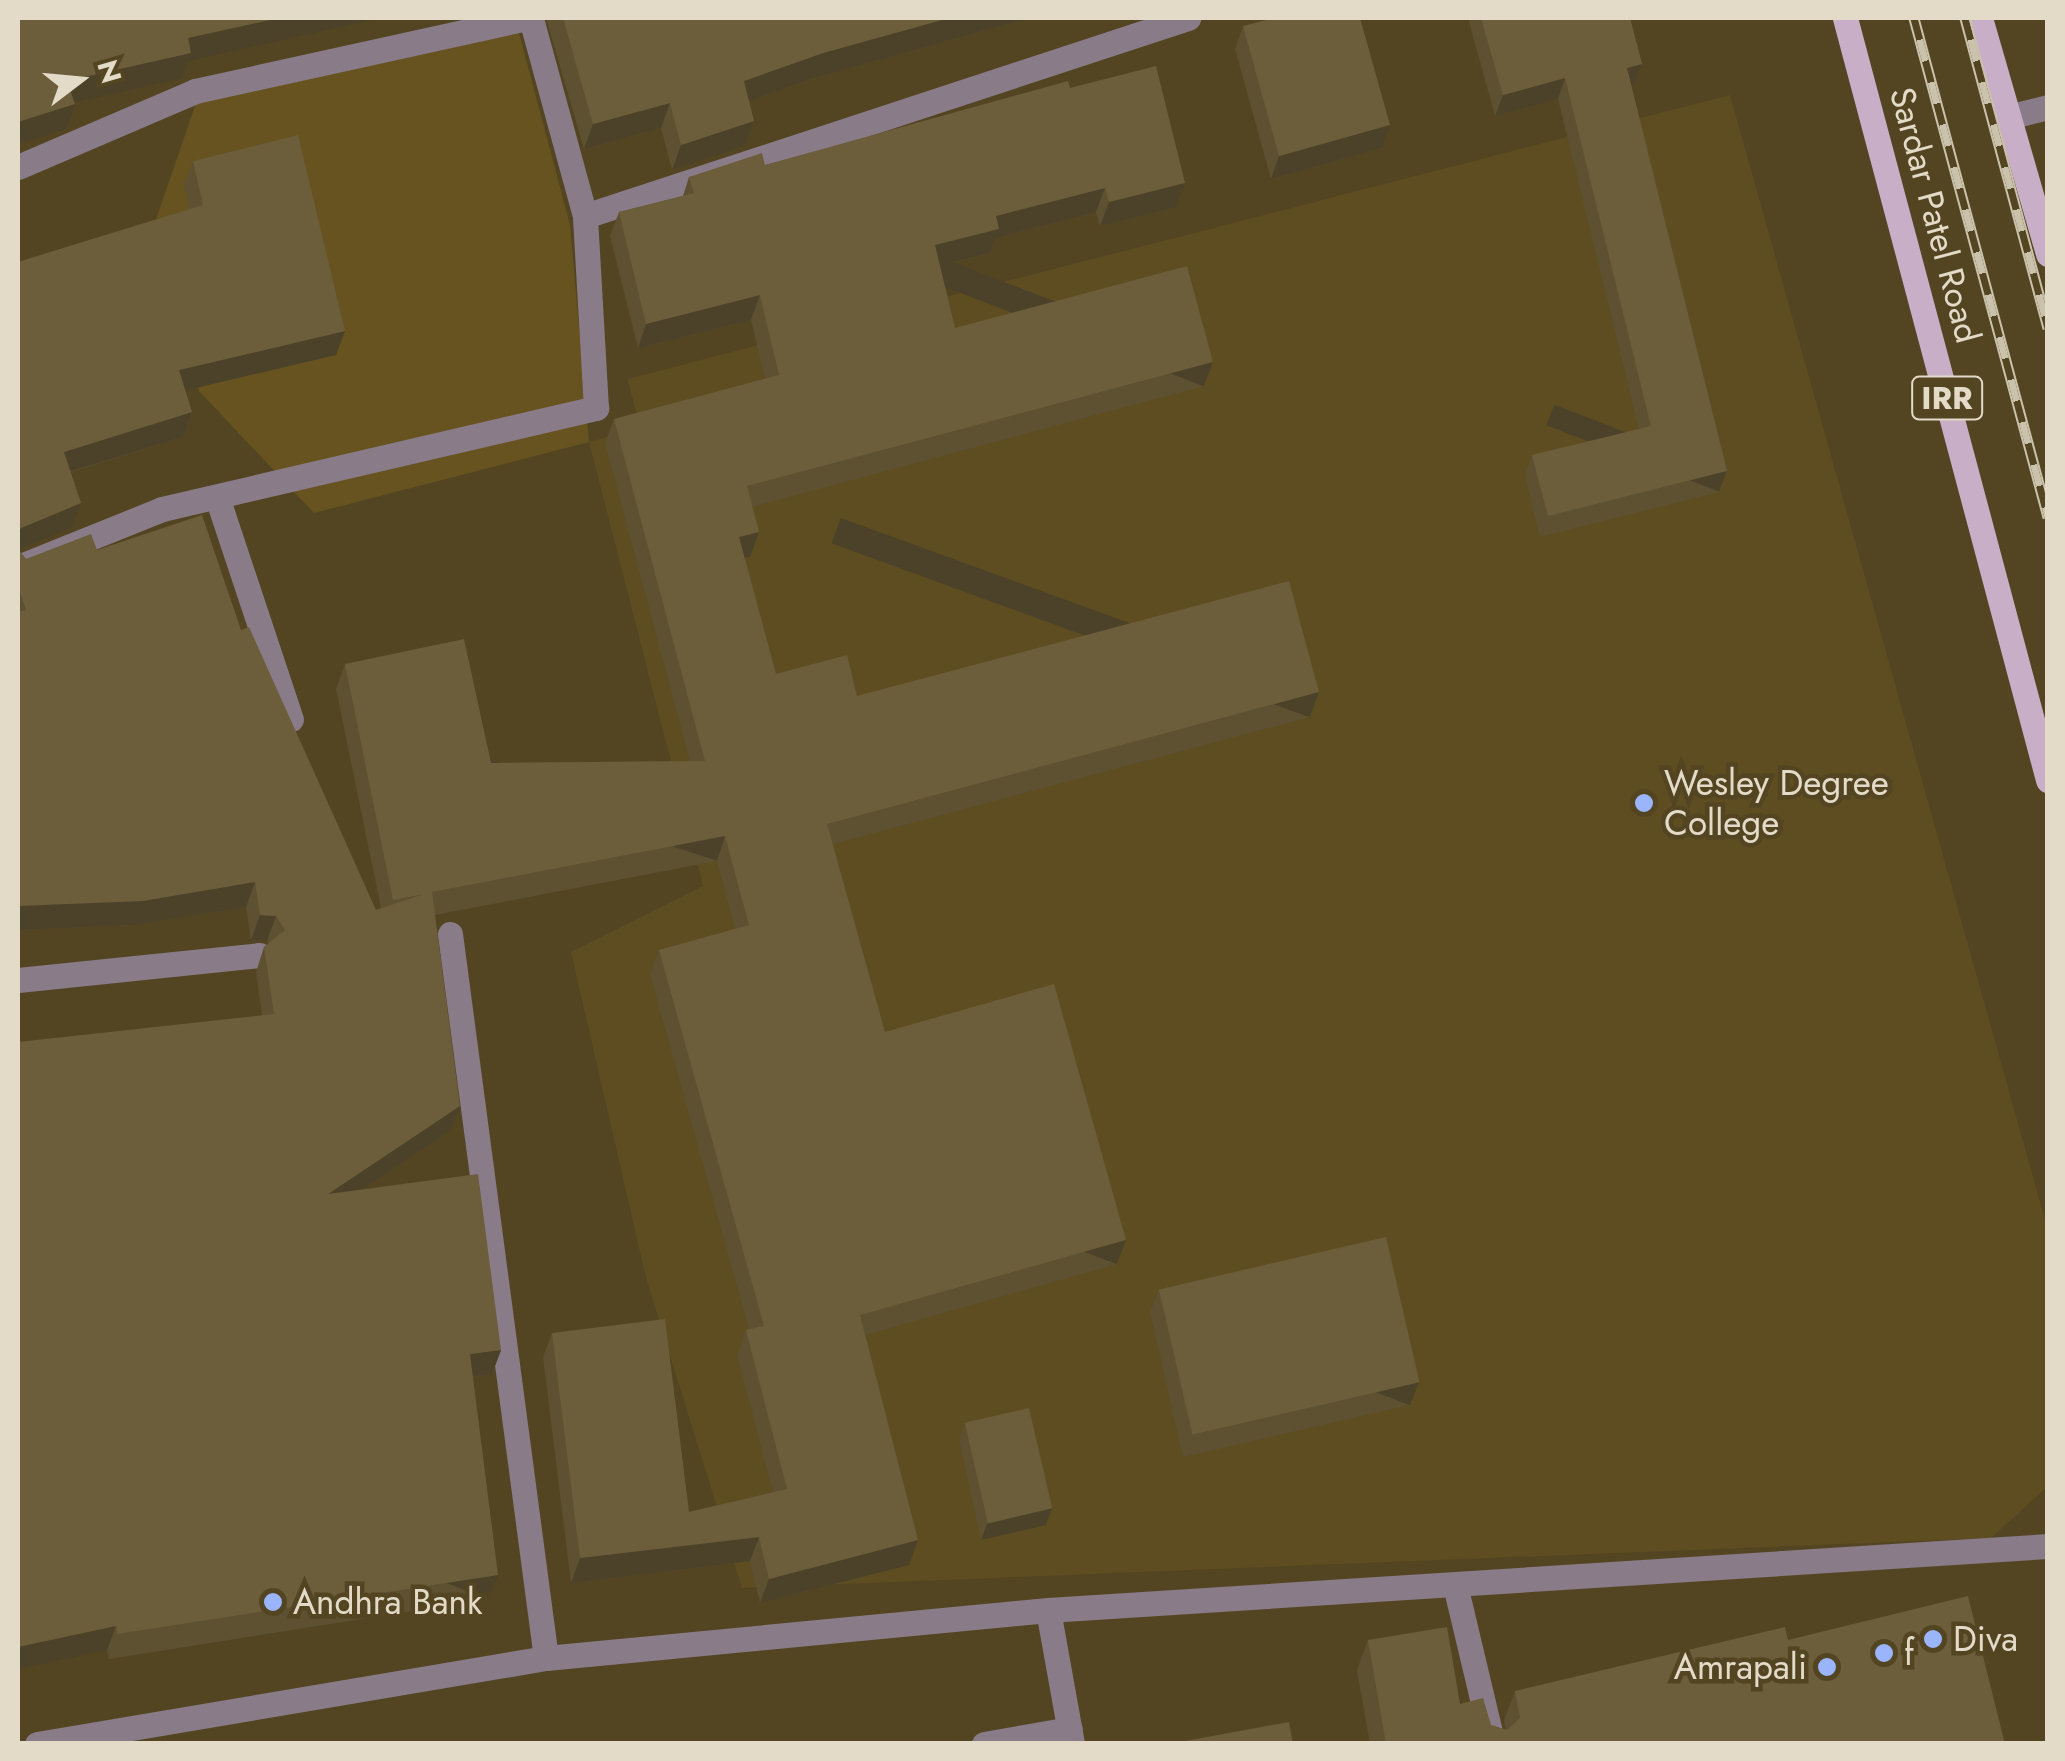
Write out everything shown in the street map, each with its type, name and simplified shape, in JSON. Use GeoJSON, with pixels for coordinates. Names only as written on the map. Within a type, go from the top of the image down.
{"type":"FeatureCollection","features":[{"type":"Feature","properties":{"kind":"main road","name":"Sardar Patel Road"},"geometry":{"type":"LineString","coordinates":[[1845,18],[2048,780]]}},
{"type":"Feature","properties":{"kind":"main road"},"geometry":{"type":"LineString","coordinates":[[1980,18],[2048,254]]}},
{"type":"Feature","properties":{"kind":"street"},"geometry":{"type":"LineString","coordinates":[[18,167],[195,91],[529,18],[585,216],[596,408],[218,500],[162,509],[18,567]]}},
{"type":"Feature","properties":{"kind":"street"},"geometry":{"type":"LineString","coordinates":[[585,216],[1188,18]]}},
{"type":"Feature","properties":{"kind":"street"},"geometry":{"type":"LineString","coordinates":[[2008,117],[2048,107]]}},
{"type":"Feature","properties":{"kind":"street"},"geometry":{"type":"LineString","coordinates":[[218,500],[291,719]]}},
{"type":"Feature","properties":{"kind":"street"},"geometry":{"type":"LineString","coordinates":[[450,934],[546,1658]]}},
{"type":"Feature","properties":{"kind":"street"},"geometry":{"type":"LineString","coordinates":[[18,980],[260,955]]}},
{"type":"Feature","properties":{"kind":"street"},"geometry":{"type":"LineString","coordinates":[[37,1744],[135,1736],[546,1658],[1048,1610],[1455,1585],[1761,1558],[2048,1546]]}},
{"type":"Feature","properties":{"kind":"street"},"geometry":{"type":"LineString","coordinates":[[1455,1585],[1493,1744]]}},
{"type":"Feature","properties":{"kind":"street"},"geometry":{"type":"LineString","coordinates":[[984,1744],[1071,1736],[1048,1610]]}},
{"type":"Feature","properties":{"kind":"shaded area"},"geometry":{"type":"Polygon","coordinates":[[[518,29],[570,225],[589,442],[314,513],[199,391],[153,228],[196,103],[518,29]]]}},
{"type":"Feature","properties":{"kind":"shaded area","name":"Wesley Degree College"},"geometry":{"type":"Polygon","coordinates":[[[1730,95],[2047,1227],[2047,1487],[1991,1538],[742,1588],[646,1278],[571,952],[703,886],[589,442],[641,428],[627,379],[1730,95]]]}},
{"type":"Feature","properties":{"kind":"building"},"geometry":{"type":"Polygon","coordinates":[[[18,18],[279,18],[188,38],[191,53],[67,81],[75,104],[18,122],[18,18]]]}},
{"type":"Feature","properties":{"kind":"building"},"geometry":{"type":"Polygon","coordinates":[[[563,18],[949,18],[823,53],[744,81],[754,121],[681,145],[670,103],[593,124],[563,18]]]}},
{"type":"Feature","properties":{"kind":"building"},"geometry":{"type":"Polygon","coordinates":[[[1274,18],[1360,18],[1390,125],[1279,156],[1243,26],[1274,18]]]}},
{"type":"Feature","properties":{"kind":"building"},"geometry":{"type":"Polygon","coordinates":[[[1481,18],[1630,18],[1642,64],[1627,68],[1727,471],[1548,516],[1532,455],[1651,426],[1565,78],[1503,95],[1481,18]]]}},
{"type":"Feature","properties":{"kind":"building"},"geometry":{"type":"Polygon","coordinates":[[[1156,66],[1185,183],[1109,202],[1105,188],[996,216],[999,229],[935,245],[955,328],[1187,266],[1213,362],[747,486],[759,532],[739,537],[776,674],[847,655],[857,696],[1289,581],[1319,692],[827,824],[885,1032],[1054,984],[1126,1240],[860,1315],[918,1540],[769,1579],[759,1537],[580,1558],[552,1333],[665,1319],[689,1512],[787,1489],[746,1330],[764,1326],[659,950],[749,925],[725,836],[432,892],[460,1106],[328,1194],[478,1174],[501,1350],[470,1354],[498,1575],[117,1634],[116,1626],[18,1647],[18,1042],[274,1014],[264,947],[285,930],[276,916],[260,915],[255,882],[143,901],[18,906],[18,612],[26,610],[18,586],[18,549],[26,559],[91,534],[97,550],[202,515],[241,630],[249,627],[376,910],[424,894],[393,900],[345,664],[464,639],[491,763],[705,761],[614,419],[779,375],[760,295],[646,324],[619,212],[694,193],[689,177],[762,153],[765,165],[1068,81],[1070,88],[1156,66]]]}},
{"type":"Feature","properties":{"kind":"building"},"geometry":{"type":"Polygon","coordinates":[[[298,135],[345,331],[179,370],[192,412],[64,452],[81,503],[18,532],[18,262],[203,205],[193,161],[298,135]]]}},
{"type":"Feature","properties":{"kind":"building"},"geometry":{"type":"Polygon","coordinates":[[[1386,1237],[1420,1382],[1192,1435],[1159,1289],[1386,1237]]]}},
{"type":"Feature","properties":{"kind":"building"},"geometry":{"type":"Polygon","coordinates":[[[1029,1408],[1052,1508],[988,1523],[965,1423],[1029,1408]]]}},
{"type":"Feature","properties":{"kind":"building"},"geometry":{"type":"Polygon","coordinates":[[[1968,1596],[2005,1744],[1386,1744],[1368,1640],[1447,1627],[1460,1704],[1483,1698],[1491,1725],[1507,1730],[1520,1718],[1515,1691],[1785,1627],[1788,1640],[1968,1596]]]}},
{"type":"Feature","properties":{"kind":"building"},"geometry":{"type":"Polygon","coordinates":[[[1289,1722],[1293,1744],[1169,1744],[1289,1722]]]}},
{"type":"Feature","properties":{"kind":"railway"},"geometry":{"type":"LineString","coordinates":[[1914,18],[2048,517]]}},
{"type":"Feature","properties":{"kind":"railway"},"geometry":{"type":"LineString","coordinates":[[1965,18],[2048,328]]}},
{"type":"Feature","properties":{"kind":"place","name":"Wesley Degree College"},"geometry":{"type":"Point","coordinates":[1644,803]}},
{"type":"Feature","properties":{"kind":"place","name":"Andhra Bank"},"geometry":{"type":"Point","coordinates":[273,1602]}},
{"type":"Feature","properties":{"kind":"place","name":"Diva"},"geometry":{"type":"Point","coordinates":[1933,1639]}},
{"type":"Feature","properties":{"kind":"place","name":"f"},"geometry":{"type":"Point","coordinates":[1884,1653]}},
{"type":"Feature","properties":{"kind":"place","name":"Amrapali"},"geometry":{"type":"Point","coordinates":[1827,1667]}}]}
